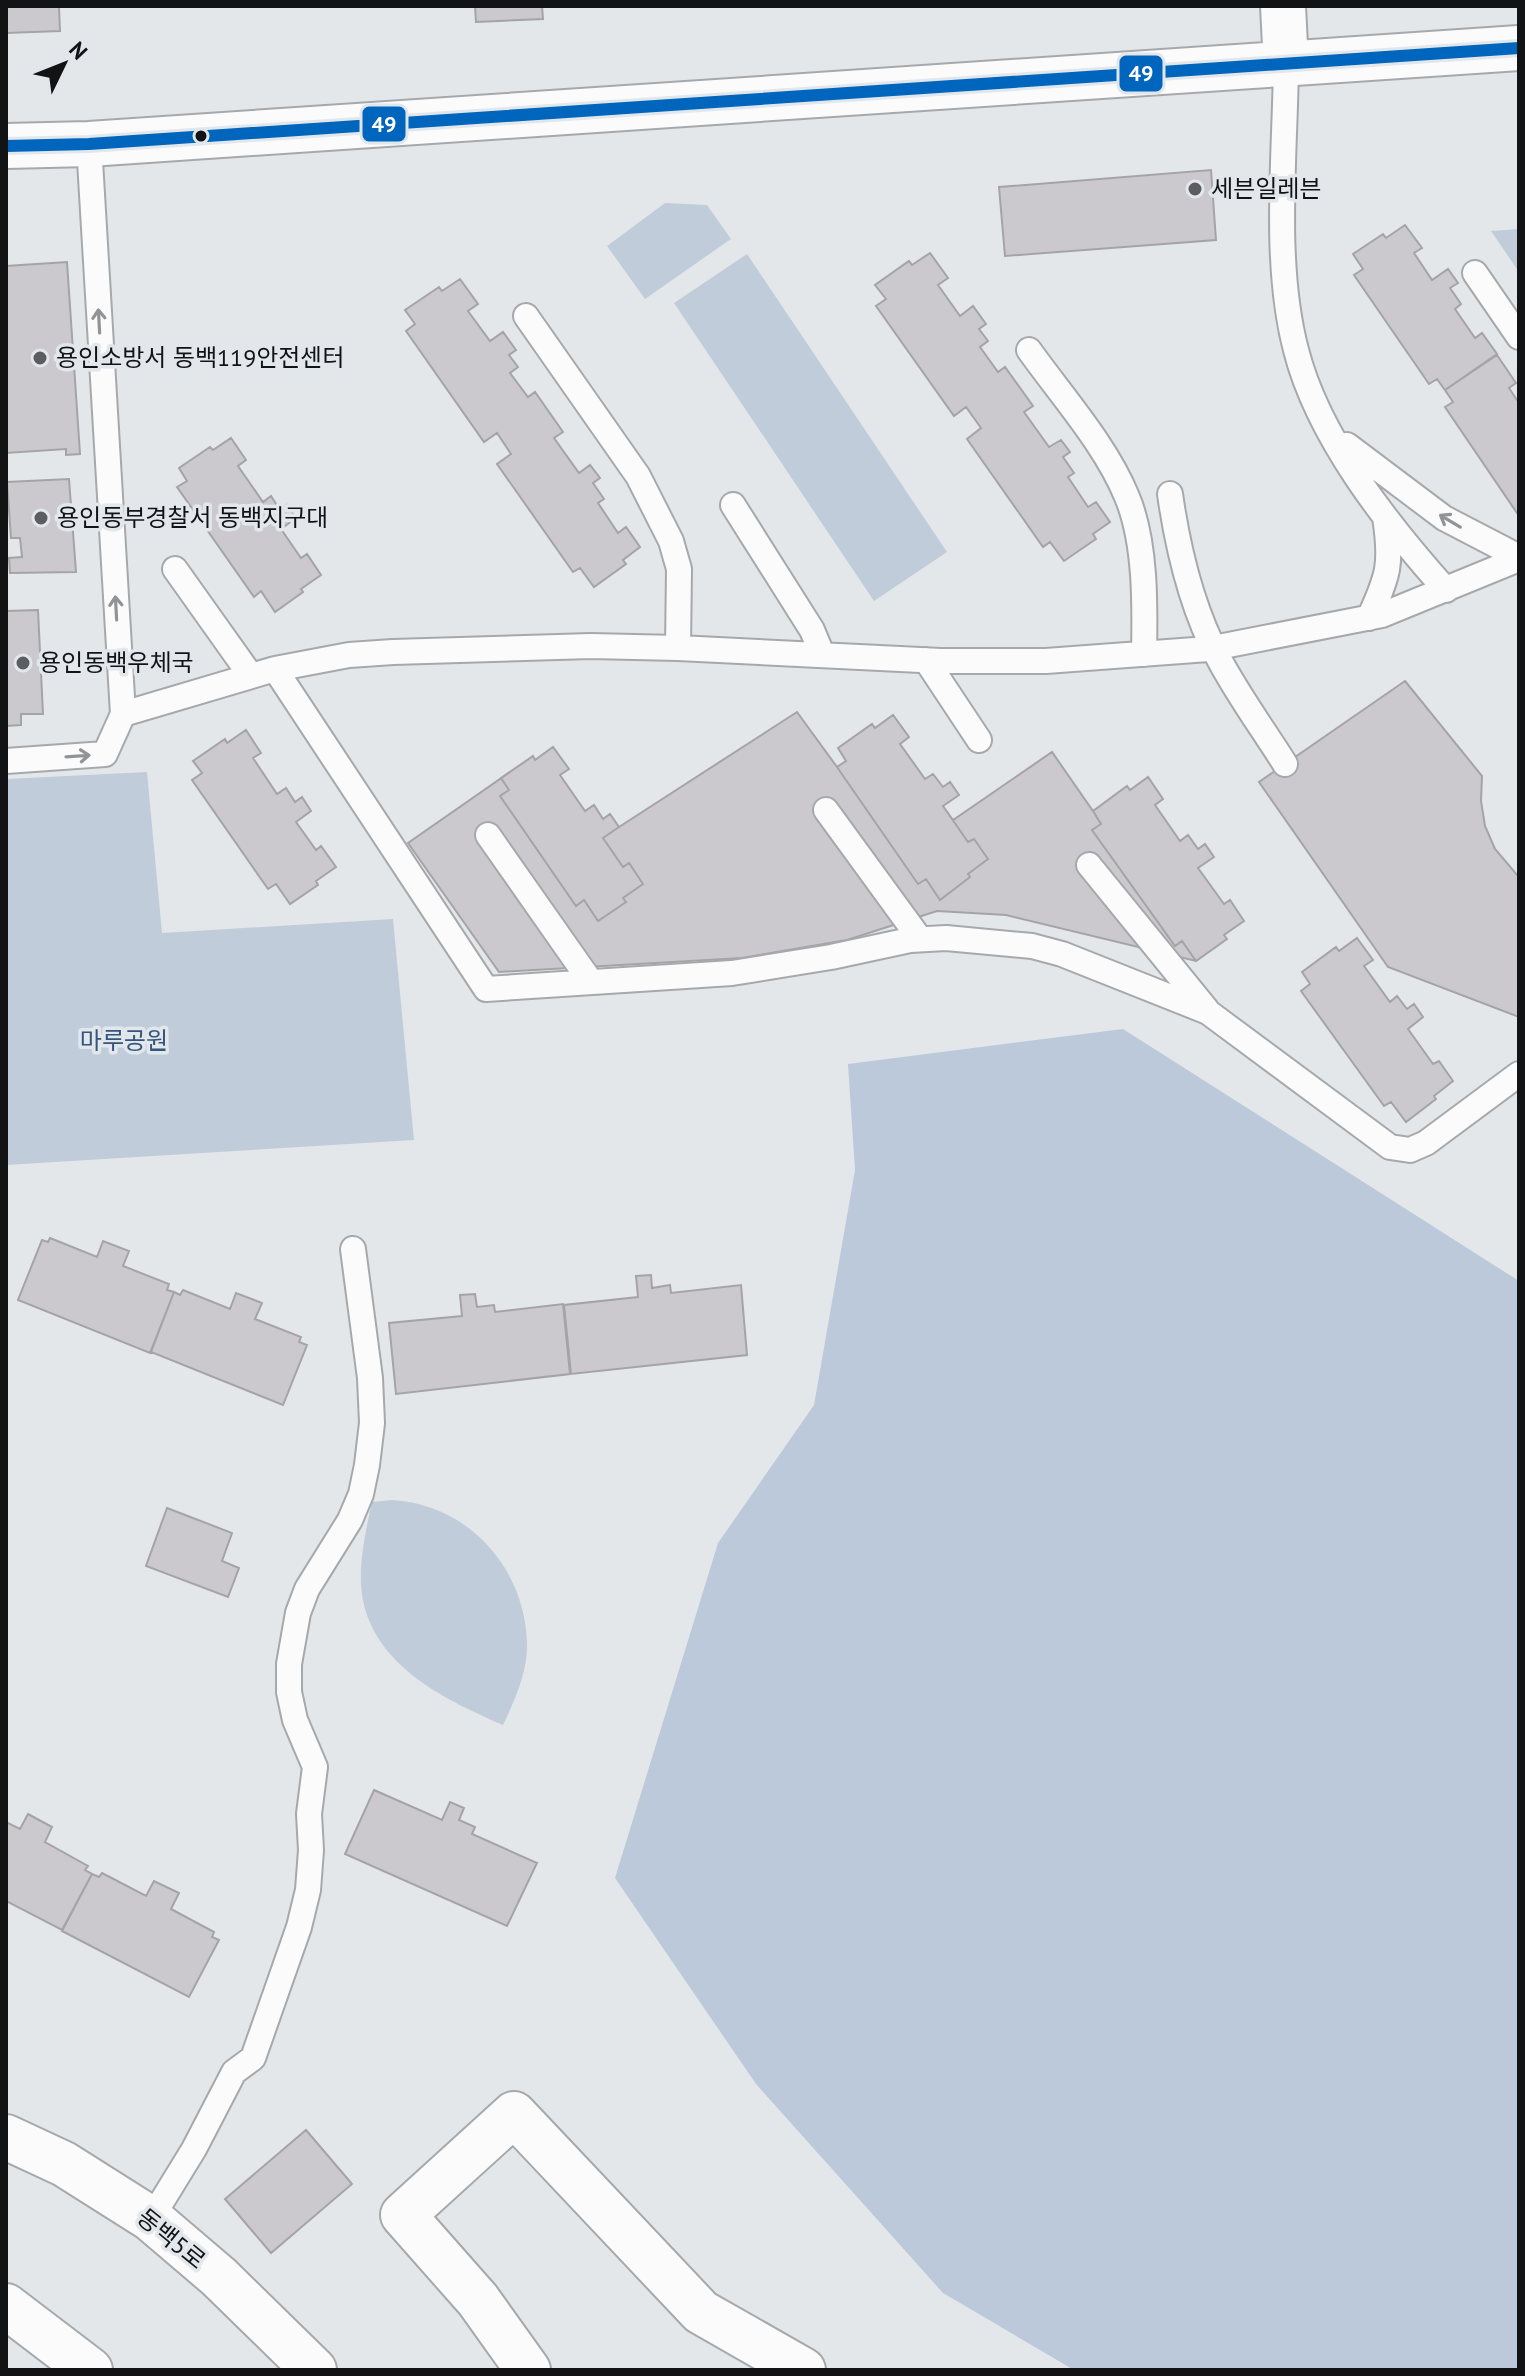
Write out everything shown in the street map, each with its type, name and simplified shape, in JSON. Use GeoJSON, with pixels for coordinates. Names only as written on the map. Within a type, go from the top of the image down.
{"type":"FeatureCollection","features":[{"type":"Feature","properties":{"kind":"street"},"geometry":{"type":"LineString","coordinates":[[1283,6],[1286,65]]}},
{"type":"Feature","properties":{"kind":"street"},"geometry":{"type":"LineString","coordinates":[[6,146],[89,144],[1519,48]]}},
{"type":"Feature","properties":{"kind":"street"},"geometry":{"type":"LineString","coordinates":[[528,2370],[478,2300],[403,2215],[514,2114],[701,2312],[803,2370]]}},
{"type":"Feature","properties":{"kind":"street","name":"동백5로"},"geometry":{"type":"LineString","coordinates":[[6,2137],[64,2164],[151,2219],[219,2277],[314,2370]]}},
{"type":"Feature","properties":{"kind":"street"},"geometry":{"type":"LineString","coordinates":[[6,2306],[90,2370]]}},
{"type":"Feature","properties":{"kind":"lane"},"geometry":{"type":"LineString","coordinates":[[1286,65],[1283,254],[1288,311],[1305,381],[1329,431],[1384,511],[1446,590]]}},
{"type":"Feature","properties":{"kind":"lane"},"geometry":{"type":"LineString","coordinates":[[6,761],[105,754],[123,714],[89,144]]}},
{"type":"Feature","properties":{"kind":"lane"},"geometry":{"type":"LineString","coordinates":[[1475,273],[1519,337]]}},
{"type":"Feature","properties":{"kind":"lane"},"geometry":{"type":"LineString","coordinates":[[526,316],[638,476],[671,541],[679,569],[678,648]]}},
{"type":"Feature","properties":{"kind":"lane"},"geometry":{"type":"LineString","coordinates":[[1029,350],[1111,464],[1128,499],[1141,569],[1145,609],[1144,654]]}},
{"type":"Feature","properties":{"kind":"lane"},"geometry":{"type":"LineString","coordinates":[[1329,431],[1424,504],[1519,558]]}},
{"type":"Feature","properties":{"kind":"lane"},"geometry":{"type":"LineString","coordinates":[[1170,494],[1191,591],[1213,647],[1285,764]]}},
{"type":"Feature","properties":{"kind":"lane"},"geometry":{"type":"LineString","coordinates":[[733,505],[812,630],[822,654]]}},
{"type":"Feature","properties":{"kind":"lane"},"geometry":{"type":"LineString","coordinates":[[1369,618],[1389,569],[1390,548],[1384,511]]}},
{"type":"Feature","properties":{"kind":"lane"},"geometry":{"type":"LineString","coordinates":[[123,714],[275,669],[349,655],[407,651],[544,647],[678,648],[926,660],[1054,661],[1213,647],[1382,615],[1519,558]]}},
{"type":"Feature","properties":{"kind":"lane"},"geometry":{"type":"LineString","coordinates":[[175,569],[251,676]]}},
{"type":"Feature","properties":{"kind":"lane"},"geometry":{"type":"LineString","coordinates":[[926,660],[979,740]]}},
{"type":"Feature","properties":{"kind":"lane"},"geometry":{"type":"LineString","coordinates":[[275,669],[486,989],[732,973],[920,939],[946,938],[1032,946],[1062,954],[1208,1012]]}},
{"type":"Feature","properties":{"kind":"lane"},"geometry":{"type":"LineString","coordinates":[[826,810],[920,939]]}},
{"type":"Feature","properties":{"kind":"lane"},"geometry":{"type":"LineString","coordinates":[[488,835],[591,982]]}},
{"type":"Feature","properties":{"kind":"lane"},"geometry":{"type":"LineString","coordinates":[[1089,865],[1208,1012],[1390,1147],[1410,1150],[1426,1143],[1519,1074]]}},
{"type":"Feature","properties":{"kind":"lane"},"geometry":{"type":"LineString","coordinates":[[151,2219],[194,2149],[234,2072],[253,2058],[299,1927],[308,1890],[311,1850],[309,1814],[315,1767],[295,1720],[289,1692],[289,1664],[292,1637],[307,1589],[350,1520],[361,1494],[367,1465],[372,1423],[370,1378],[353,1249]]}},
{"type":"Feature","properties":{"kind":"green space"},"geometry":{"type":"Polygon","coordinates":[[[665,203],[707,205],[731,239],[645,299],[607,246],[665,203]]]}},
{"type":"Feature","properties":{"kind":"green space"},"geometry":{"type":"Polygon","coordinates":[[[1519,229],[1519,272],[1491,231],[1519,229]]]}},
{"type":"Feature","properties":{"kind":"green space"},"geometry":{"type":"Polygon","coordinates":[[[747,254],[947,552],[874,601],[674,303],[747,254]]]}},
{"type":"Feature","properties":{"kind":"green space","name":"마루공원"},"geometry":{"type":"Polygon","coordinates":[[[147,772],[162,933],[393,919],[414,1140],[6,1165],[6,779],[147,772]]]}},
{"type":"Feature","properties":{"kind":"green space"},"geometry":{"type":"Polygon","coordinates":[[[392,1500],[420,1504],[445,1513],[468,1527],[503,1566],[516,1590],[524,1615],[527,1654],[520,1685],[503,1725],[460,1705],[419,1680],[401,1665],[372,1628],[362,1593],[364,1540],[372,1502],[392,1500]]]}},
{"type":"Feature","properties":{"kind":"shaded area"},"geometry":{"type":"Polygon","coordinates":[[[1123,1029],[1519,1281],[1519,2370],[1074,2370],[943,2293],[756,2084],[615,1878],[718,1543],[814,1405],[855,1170],[848,1064],[1123,1029]]]}},
{"type":"Feature","properties":{"kind":"building"},"geometry":{"type":"Polygon","coordinates":[[[6,6],[59,6],[60,31],[6,33],[6,6]]]}},
{"type":"Feature","properties":{"kind":"building"},"geometry":{"type":"Polygon","coordinates":[[[475,6],[542,6],[543,19],[476,22],[475,6]]]}},
{"type":"Feature","properties":{"kind":"building"},"geometry":{"type":"Polygon","coordinates":[[[1211,170],[1216,240],[1005,256],[999,187],[1211,170]]]}},
{"type":"Feature","properties":{"kind":"building"},"geometry":{"type":"Polygon","coordinates":[[[1405,225],[1422,248],[1414,253],[1432,280],[1448,269],[1458,283],[1450,288],[1461,304],[1455,309],[1475,338],[1482,333],[1497,354],[1445,390],[1437,379],[1429,384],[1354,275],[1363,269],[1353,254],[1383,234],[1386,238],[1405,225]]]}},
{"type":"Feature","properties":{"kind":"building"},"geometry":{"type":"Polygon","coordinates":[[[930,253],[948,278],[938,285],[960,316],[973,306],[986,324],[979,329],[988,341],[980,347],[998,372],[1005,367],[1033,406],[1024,412],[1049,447],[1061,440],[1070,452],[1063,457],[1074,473],[1068,477],[1088,507],[1096,502],[1110,522],[1093,534],[1096,539],[1064,561],[1050,542],[1043,547],[967,439],[981,428],[966,407],[954,416],[876,306],[886,299],[875,285],[909,261],[912,265],[930,253]]]}},
{"type":"Feature","properties":{"kind":"building","name":"용인소방서 동백119안전센터"},"geometry":{"type":"Polygon","coordinates":[[[67,262],[80,454],[66,455],[66,449],[6,453],[6,266],[67,262]]]}},
{"type":"Feature","properties":{"kind":"building"},"geometry":{"type":"Polygon","coordinates":[[[460,279],[478,304],[468,311],[490,341],[503,332],[516,350],[509,355],[518,367],[510,373],[528,397],[535,392],[563,432],[554,438],[579,473],[590,465],[600,478],[593,483],[604,499],[598,503],[618,533],[626,527],[640,547],[623,560],[626,564],[594,587],[580,568],[573,572],[497,464],[511,454],[497,433],[484,442],[406,331],[415,324],[405,310],[439,287],[442,291],[460,279]]]}},
{"type":"Feature","properties":{"kind":"building"},"geometry":{"type":"Polygon","coordinates":[[[1497,355],[1516,383],[1509,388],[1519,403],[1519,516],[1445,407],[1453,402],[1445,390],[1497,355]]]}},
{"type":"Feature","properties":{"kind":"building"},"geometry":{"type":"Polygon","coordinates":[[[231,438],[246,460],[238,466],[263,502],[271,496],[280,510],[287,505],[296,518],[281,529],[301,558],[307,554],[321,575],[275,612],[261,591],[254,597],[177,487],[187,481],[179,468],[210,447],[213,450],[231,438]]]}},
{"type":"Feature","properties":{"kind":"building","name":"용인동부경찰서 동백지구대"},"geometry":{"type":"Polygon","coordinates":[[[69,479],[76,572],[10,573],[9,558],[22,557],[20,538],[11,538],[7,482],[69,479]]]}},
{"type":"Feature","properties":{"kind":"building","name":"용인동백우체국"},"geometry":{"type":"Polygon","coordinates":[[[38,610],[43,714],[21,714],[21,725],[6,726],[6,611],[38,610]]]}},
{"type":"Feature","properties":{"kind":"building"},"geometry":{"type":"Polygon","coordinates":[[[1405,681],[1482,776],[1481,801],[1485,826],[1495,849],[1519,877],[1519,1017],[1388,967],[1259,782],[1405,681]]]}},
{"type":"Feature","properties":{"kind":"building"},"geometry":{"type":"Polygon","coordinates":[[[797,712],[837,767],[846,761],[838,748],[872,724],[875,728],[893,715],[909,737],[900,744],[925,779],[933,774],[943,787],[950,782],[959,795],[943,806],[953,820],[1052,752],[1093,811],[1127,786],[1130,790],[1148,777],[1163,799],[1155,805],[1180,841],[1188,835],[1198,849],[1205,844],[1214,857],[1198,868],[1224,904],[1230,900],[1244,921],[1224,935],[1227,939],[1196,961],[1006,915],[937,911],[847,940],[742,958],[499,972],[408,843],[533,756],[535,760],[553,747],[569,769],[560,775],[585,811],[594,805],[603,819],[610,814],[619,827],[797,712]]]}},
{"type":"Feature","properties":{"kind":"building"},"geometry":{"type":"Polygon","coordinates":[[[893,715],[909,737],[900,744],[925,779],[933,774],[943,787],[950,782],[959,795],[943,806],[968,842],[974,839],[988,859],[940,900],[926,879],[918,884],[837,767],[846,761],[838,748],[872,724],[875,728],[893,715]]]}},
{"type":"Feature","properties":{"kind":"building"},"geometry":{"type":"Polygon","coordinates":[[[246,730],[261,753],[253,758],[277,794],[286,788],[295,802],[302,797],[311,811],[296,822],[316,850],[321,846],[336,867],[316,881],[318,885],[290,904],[276,884],[268,889],[192,780],[202,773],[193,761],[225,739],[227,743],[246,730]]]}},
{"type":"Feature","properties":{"kind":"building"},"geometry":{"type":"Polygon","coordinates":[[[553,747],[569,769],[560,775],[585,811],[594,805],[603,819],[610,814],[619,827],[603,838],[623,867],[629,863],[643,884],[623,898],[626,902],[598,921],[584,900],[576,906],[500,796],[509,790],[501,778],[533,756],[535,760],[553,747]]]}},
{"type":"Feature","properties":{"kind":"building"},"geometry":{"type":"Polygon","coordinates":[[[1148,777],[1163,799],[1155,805],[1180,841],[1188,835],[1198,849],[1205,844],[1214,857],[1198,868],[1224,904],[1230,900],[1244,921],[1224,935],[1227,939],[1196,961],[1182,941],[1175,946],[1092,830],[1101,824],[1093,811],[1127,786],[1130,790],[1148,777]]]}},
{"type":"Feature","properties":{"kind":"building"},"geometry":{"type":"Polygon","coordinates":[[[1357,938],[1373,960],[1364,966],[1390,1002],[1397,996],[1407,1009],[1414,1004],[1423,1017],[1408,1029],[1433,1064],[1439,1061],[1453,1081],[1406,1122],[1391,1102],[1384,1106],[1301,991],[1310,984],[1302,972],[1336,947],[1339,951],[1357,938]]]}},
{"type":"Feature","properties":{"kind":"building"},"geometry":{"type":"Polygon","coordinates":[[[50,1238],[97,1257],[103,1241],[129,1251],[123,1266],[169,1284],[167,1290],[174,1292],[150,1353],[18,1300],[42,1240],[48,1242],[50,1238]]]}},
{"type":"Feature","properties":{"kind":"building"},"geometry":{"type":"Polygon","coordinates":[[[651,1275],[652,1288],[670,1285],[671,1293],[741,1285],[747,1355],[571,1374],[564,1305],[638,1297],[636,1276],[651,1275]]]}},
{"type":"Feature","properties":{"kind":"building"},"geometry":{"type":"Polygon","coordinates":[[[183,1290],[230,1309],[236,1293],[262,1303],[255,1319],[301,1337],[299,1342],[307,1345],[283,1405],[151,1352],[174,1292],[180,1295],[183,1290]]]}},
{"type":"Feature","properties":{"kind":"building"},"geometry":{"type":"Polygon","coordinates":[[[475,1294],[477,1307],[494,1305],[495,1312],[563,1304],[570,1374],[396,1394],[389,1323],[462,1316],[460,1295],[475,1294]]]}},
{"type":"Feature","properties":{"kind":"building"},"geometry":{"type":"Polygon","coordinates":[[[167,1508],[232,1533],[222,1561],[239,1568],[228,1597],[146,1566],[167,1508]]]}},
{"type":"Feature","properties":{"kind":"building"},"geometry":{"type":"Polygon","coordinates":[[[374,1790],[442,1820],[450,1802],[464,1808],[459,1820],[475,1827],[472,1834],[537,1863],[507,1926],[345,1854],[374,1790]]]}},
{"type":"Feature","properties":{"kind":"building"},"geometry":{"type":"Polygon","coordinates":[[[28,1814],[52,1827],[45,1842],[88,1866],[85,1870],[92,1874],[62,1930],[6,1901],[6,1822],[20,1829],[28,1814]]]}},
{"type":"Feature","properties":{"kind":"building"},"geometry":{"type":"Polygon","coordinates":[[[102,1873],[146,1896],[154,1881],[179,1893],[171,1909],[214,1932],[212,1937],[219,1940],[189,1997],[62,1931],[92,1874],[99,1877],[102,1873]]]}},
{"type":"Feature","properties":{"kind":"building"},"geometry":{"type":"Polygon","coordinates":[[[306,2130],[352,2184],[271,2253],[225,2199],[306,2130]]]}},
{"type":"Feature","properties":{"kind":"transit line","name":"49"},"geometry":{"type":"LineString","coordinates":[[6,146],[89,144],[1519,48]]}},
{"type":"Feature","properties":{"kind":"place","name":"세븐일레븐"},"geometry":{"type":"Point","coordinates":[1195,189]}},
{"type":"Feature","properties":{"kind":"place","name":"용인소방서 동백119안전센터"},"geometry":{"type":"Point","coordinates":[40,358]}},
{"type":"Feature","properties":{"kind":"place","name":"용인동부경찰서 동백지구대"},"geometry":{"type":"Point","coordinates":[41,518]}},
{"type":"Feature","properties":{"kind":"place","name":"용인동백우체국"},"geometry":{"type":"Point","coordinates":[23,663]}}]}
